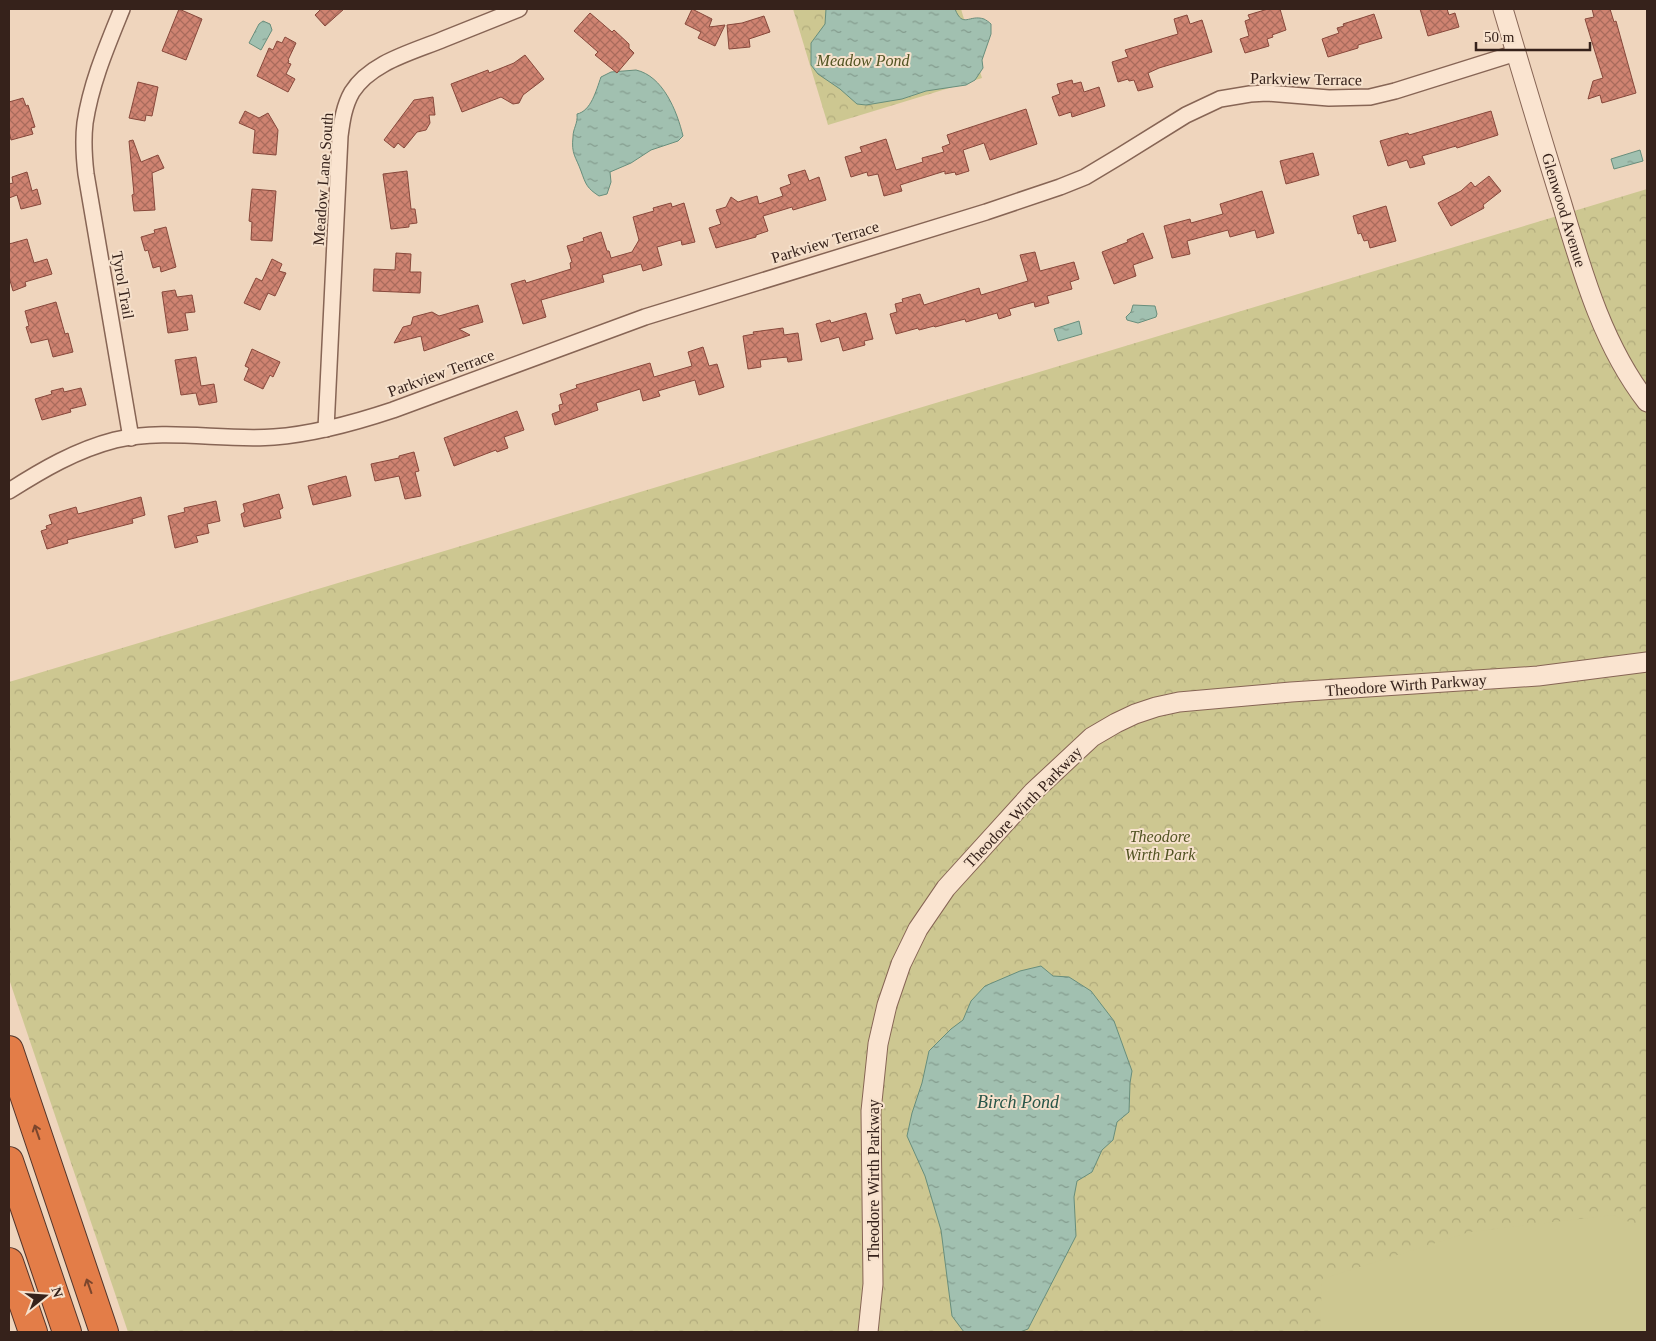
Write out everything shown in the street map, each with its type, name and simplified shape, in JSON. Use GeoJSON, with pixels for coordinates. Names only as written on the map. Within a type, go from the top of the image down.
{"type":"FeatureCollection","features":[{"type":"Feature","properties":{"kind":"highway"},"geometry":{"type":"LineString","coordinates":[[9,1050],[104,1332]]}},
{"type":"Feature","properties":{"kind":"highway"},"geometry":{"type":"LineString","coordinates":[[9,1160],[67,1332]]}},
{"type":"Feature","properties":{"kind":"highway"},"geometry":{"type":"LineString","coordinates":[[9,1262],[33,1332]]}},
{"type":"Feature","properties":{"kind":"street","name":"Tyrol Trail"},"geometry":{"type":"LineString","coordinates":[[122,9],[101,62],[91,95],[85,124],[84,148],[86,174],[131,438]]}},
{"type":"Feature","properties":{"kind":"street","name":"Meadow Lane South"},"geometry":{"type":"LineString","coordinates":[[326,429],[340,136],[346,104],[353,91],[366,77],[388,62],[519,9]]}},
{"type":"Feature","properties":{"kind":"street","name":"Glenwood Avenue"},"geometry":{"type":"LineString","coordinates":[[1503,9],[1588,286],[1615,351],[1647,402]]}},
{"type":"Feature","properties":{"kind":"street","name":"Parkview Terrace"},"geometry":{"type":"LineString","coordinates":[[131,438],[194,436],[273,438],[356,422],[645,317],[1008,205],[1060,187],[1084,177],[1186,115],[1220,99],[1267,93],[1329,98],[1370,97],[1516,53]]}},
{"type":"Feature","properties":{"kind":"street"},"geometry":{"type":"LineString","coordinates":[[9,491],[58,462],[78,453],[101,444],[131,438]]}},
{"type":"Feature","properties":{"kind":"street","name":"Theodore Wirth Parkway"},"geometry":{"type":"LineString","coordinates":[[868,1332],[873,1284],[871,1111],[878,1044],[887,1005],[901,964],[918,929],[946,888],[1033,792],[1092,736],[1135,714],[1179,702],[1291,692],[1538,676],[1647,662]]}},
{"type":"Feature","properties":{"kind":"green space","name":"Meadow Pond"},"geometry":{"type":"Polygon","coordinates":[[[793,9],[961,9],[982,78],[828,125],[793,9]]]}},
{"type":"Feature","properties":{"kind":"green space","name":"Theodore Wirth Park"},"geometry":{"type":"Polygon","coordinates":[[[1647,189],[1647,1332],[128,1332],[9,979],[9,682],[1647,189]]]}},
{"type":"Feature","properties":{"kind":"green space"},"geometry":{"type":"Polygon","coordinates":[[[1613,1215],[1636,1225],[1647,1225],[1647,1332],[1320,1332],[1322,1279],[1470,1232],[1613,1215]]]}},
{"type":"Feature","properties":{"kind":"water","name":"Meadow Pond"},"geometry":{"type":"Polygon","coordinates":[[[826,9],[955,9],[964,20],[984,19],[991,24],[991,34],[982,60],[983,68],[975,80],[966,85],[926,91],[902,99],[866,105],[857,104],[840,89],[818,74],[811,65],[811,43],[825,24],[826,9]]]}},
{"type":"Feature","properties":{"kind":"water"},"geometry":{"type":"Polygon","coordinates":[[[263,21],[270,24],[272,30],[261,50],[249,43],[259,24],[263,21]]]}},
{"type":"Feature","properties":{"kind":"water"},"geometry":{"type":"Polygon","coordinates":[[[636,70],[654,79],[661,87],[673,106],[683,136],[678,141],[651,150],[631,163],[610,172],[611,182],[607,194],[599,196],[586,183],[573,152],[573,134],[577,114],[589,105],[601,77],[611,72],[636,70]]]}},
{"type":"Feature","properties":{"kind":"water"},"geometry":{"type":"Polygon","coordinates":[[[1640,150],[1643,161],[1614,169],[1611,159],[1640,150]]]}},
{"type":"Feature","properties":{"kind":"water"},"geometry":{"type":"Polygon","coordinates":[[[1133,305],[1155,306],[1156,317],[1138,323],[1127,320],[1126,317],[1131,312],[1133,305]]]}},
{"type":"Feature","properties":{"kind":"water"},"geometry":{"type":"Polygon","coordinates":[[[1079,321],[1082,334],[1058,341],[1054,329],[1079,321]]]}},
{"type":"Feature","properties":{"kind":"water","name":"Birch Pond"},"geometry":{"type":"Polygon","coordinates":[[[1041,966],[1053,976],[1069,977],[1091,991],[1114,1021],[1132,1071],[1129,1112],[1117,1122],[1113,1140],[1102,1150],[1092,1172],[1077,1181],[1074,1197],[1076,1236],[1028,1329],[1020,1332],[964,1332],[952,1316],[941,1230],[925,1176],[907,1136],[929,1051],[963,1020],[971,1001],[985,986],[1020,971],[1041,966]]]}},
{"type":"Feature","properties":{"kind":"building"},"geometry":{"type":"Polygon","coordinates":[[[179,9],[202,19],[186,60],[162,51],[179,9]]]}},
{"type":"Feature","properties":{"kind":"building"},"geometry":{"type":"Polygon","coordinates":[[[321,9],[344,9],[325,26],[315,15],[321,9]]]}},
{"type":"Feature","properties":{"kind":"building"},"geometry":{"type":"Polygon","coordinates":[[[692,9],[712,19],[709,27],[725,25],[715,46],[698,38],[701,32],[685,24],[692,9]]]}},
{"type":"Feature","properties":{"kind":"building"},"geometry":{"type":"Polygon","coordinates":[[[1268,9],[1280,9],[1286,30],[1267,39],[1269,46],[1245,53],[1240,39],[1249,36],[1245,21],[1250,19],[1248,15],[1268,9]]]}},
{"type":"Feature","properties":{"kind":"building"},"geometry":{"type":"Polygon","coordinates":[[[1420,9],[1447,9],[1449,15],[1455,13],[1459,27],[1428,36],[1420,9]]]}},
{"type":"Feature","properties":{"kind":"building"},"geometry":{"type":"Polygon","coordinates":[[[1592,9],[1610,9],[1614,22],[1616,21],[1636,93],[1602,103],[1600,95],[1588,99],[1593,81],[1603,78],[1585,19],[1594,17],[1592,9]]]}},
{"type":"Feature","properties":{"kind":"building"},"geometry":{"type":"Polygon","coordinates":[[[590,13],[612,32],[614,30],[629,44],[629,48],[634,53],[617,73],[595,55],[598,52],[574,31],[590,13]]]}},
{"type":"Feature","properties":{"kind":"building"},"geometry":{"type":"Polygon","coordinates":[[[1374,14],[1382,38],[1328,57],[1322,39],[1339,33],[1337,28],[1344,26],[1343,24],[1374,14]]]}},
{"type":"Feature","properties":{"kind":"building"},"geometry":{"type":"Polygon","coordinates":[[[1187,15],[1190,24],[1202,20],[1212,52],[1148,73],[1153,87],[1138,91],[1134,80],[1129,81],[1128,79],[1118,82],[1112,62],[1128,57],[1125,50],[1178,34],[1174,19],[1187,15]]]}},
{"type":"Feature","properties":{"kind":"building"},"geometry":{"type":"Polygon","coordinates":[[[764,16],[770,32],[749,39],[750,47],[729,49],[727,25],[742,23],[764,16]]]}},
{"type":"Feature","properties":{"kind":"building"},"geometry":{"type":"Polygon","coordinates":[[[285,37],[296,43],[288,60],[288,63],[291,64],[286,74],[295,79],[288,92],[257,76],[269,48],[273,50],[277,41],[282,43],[285,37]]]}},
{"type":"Feature","properties":{"kind":"building"},"geometry":{"type":"Polygon","coordinates":[[[525,55],[544,79],[523,95],[519,103],[513,104],[501,97],[462,112],[451,84],[488,70],[489,73],[514,63],[525,55]]]}},
{"type":"Feature","properties":{"kind":"building"},"geometry":{"type":"Polygon","coordinates":[[[1072,80],[1073,84],[1081,82],[1084,92],[1099,87],[1105,106],[1072,117],[1071,112],[1059,116],[1052,97],[1060,94],[1057,84],[1072,80]]]}},
{"type":"Feature","properties":{"kind":"building"},"geometry":{"type":"Polygon","coordinates":[[[138,82],[158,87],[152,116],[146,115],[145,121],[129,118],[138,82]]]}},
{"type":"Feature","properties":{"kind":"building"},"geometry":{"type":"Polygon","coordinates":[[[433,97],[435,115],[429,115],[430,123],[426,130],[417,132],[404,148],[398,143],[394,148],[384,140],[414,100],[433,97]]]}},
{"type":"Feature","properties":{"kind":"building"},"geometry":{"type":"Polygon","coordinates":[[[23,98],[26,106],[28,105],[35,127],[31,128],[33,134],[11,140],[9,131],[9,102],[23,98]]]}},
{"type":"Feature","properties":{"kind":"building"},"geometry":{"type":"Polygon","coordinates":[[[1026,109],[1037,144],[990,160],[984,143],[963,150],[969,171],[956,175],[955,172],[945,174],[945,171],[900,185],[902,191],[884,196],[878,174],[868,176],[867,172],[851,177],[845,157],[862,152],[860,147],[886,139],[896,170],[923,162],[922,158],[944,152],[942,147],[950,144],[947,135],[1026,109]]]}},
{"type":"Feature","properties":{"kind":"building"},"geometry":{"type":"Polygon","coordinates":[[[245,111],[259,118],[268,113],[278,130],[276,155],[253,153],[255,130],[239,123],[245,111]]]}},
{"type":"Feature","properties":{"kind":"building"},"geometry":{"type":"Polygon","coordinates":[[[1491,111],[1498,135],[1457,148],[1456,146],[1422,156],[1425,164],[1410,168],[1407,160],[1388,166],[1380,141],[1408,133],[1409,135],[1491,111]]]}},
{"type":"Feature","properties":{"kind":"building"},"geometry":{"type":"Polygon","coordinates":[[[133,140],[141,162],[158,155],[164,168],[152,173],[155,210],[134,211],[129,141],[133,140]]]}},
{"type":"Feature","properties":{"kind":"building"},"geometry":{"type":"Polygon","coordinates":[[[1313,153],[1319,175],[1286,184],[1280,161],[1313,153]]]}},
{"type":"Feature","properties":{"kind":"building"},"geometry":{"type":"Polygon","coordinates":[[[805,170],[809,181],[819,177],[826,200],[793,210],[792,207],[763,216],[768,231],[756,235],[756,237],[716,248],[709,228],[721,224],[716,210],[726,207],[731,197],[738,202],[757,196],[759,204],[783,196],[780,188],[791,184],[788,175],[805,170]]]}},
{"type":"Feature","properties":{"kind":"building"},"geometry":{"type":"Polygon","coordinates":[[[407,171],[411,209],[415,209],[417,223],[409,224],[409,227],[391,229],[383,174],[407,171]]]}},
{"type":"Feature","properties":{"kind":"building"},"geometry":{"type":"Polygon","coordinates":[[[27,172],[32,191],[37,189],[41,204],[21,209],[17,195],[9,198],[9,184],[13,183],[12,177],[27,172]]]}},
{"type":"Feature","properties":{"kind":"building"},"geometry":{"type":"Polygon","coordinates":[[[1489,176],[1501,191],[1483,205],[1484,208],[1451,226],[1438,203],[1461,191],[1471,182],[1475,187],[1489,176]]]}},
{"type":"Feature","properties":{"kind":"building"},"geometry":{"type":"Polygon","coordinates":[[[252,189],[276,191],[272,241],[251,240],[252,222],[249,221],[252,189]]]}},
{"type":"Feature","properties":{"kind":"building"},"geometry":{"type":"Polygon","coordinates":[[[1262,191],[1274,233],[1257,238],[1255,230],[1230,237],[1228,230],[1187,241],[1190,254],[1172,258],[1164,226],[1190,219],[1191,223],[1223,214],[1220,204],[1262,191]]]}},
{"type":"Feature","properties":{"kind":"building"},"geometry":{"type":"Polygon","coordinates":[[[671,203],[672,207],[684,203],[695,242],[682,245],[681,240],[657,247],[662,265],[643,271],[641,264],[602,275],[604,282],[541,300],[546,317],[523,324],[511,284],[525,280],[526,283],[571,269],[570,263],[572,262],[567,246],[584,241],[583,238],[601,232],[611,258],[632,252],[639,240],[633,217],[654,211],[653,208],[671,203]]]}},
{"type":"Feature","properties":{"kind":"building"},"geometry":{"type":"Polygon","coordinates":[[[1386,206],[1396,241],[1370,248],[1368,240],[1364,241],[1361,233],[1358,234],[1353,216],[1386,206]]]}},
{"type":"Feature","properties":{"kind":"building"},"geometry":{"type":"Polygon","coordinates":[[[166,227],[176,267],[161,272],[160,266],[153,268],[148,250],[145,251],[141,237],[155,233],[154,230],[166,227]]]}},
{"type":"Feature","properties":{"kind":"building"},"geometry":{"type":"Polygon","coordinates":[[[1143,233],[1153,258],[1133,265],[1136,276],[1114,284],[1102,252],[1128,242],[1127,240],[1143,233]]]}},
{"type":"Feature","properties":{"kind":"building"},"geometry":{"type":"Polygon","coordinates":[[[27,239],[34,263],[47,259],[52,274],[25,282],[26,286],[13,291],[9,277],[9,244],[27,239]]]}},
{"type":"Feature","properties":{"kind":"building"},"geometry":{"type":"Polygon","coordinates":[[[1035,252],[1040,271],[1074,262],[1079,279],[1070,282],[1072,289],[1047,296],[1049,303],[1035,307],[1034,302],[1009,309],[1011,315],[999,319],[997,313],[966,322],[965,319],[896,334],[890,314],[897,312],[895,304],[903,302],[902,299],[920,294],[924,305],[979,288],[981,295],[1028,281],[1020,255],[1035,252]]]}},
{"type":"Feature","properties":{"kind":"building"},"geometry":{"type":"Polygon","coordinates":[[[396,253],[411,254],[410,272],[421,272],[420,293],[373,291],[374,269],[395,270],[396,253]]]}},
{"type":"Feature","properties":{"kind":"building"},"geometry":{"type":"Polygon","coordinates":[[[272,259],[282,264],[279,271],[286,273],[275,296],[268,293],[260,310],[244,303],[256,278],[262,281],[272,259]]]}},
{"type":"Feature","properties":{"kind":"building"},"geometry":{"type":"Polygon","coordinates":[[[175,290],[177,297],[192,295],[195,312],[185,313],[188,330],[168,333],[162,292],[175,290]]]}},
{"type":"Feature","properties":{"kind":"building"},"geometry":{"type":"Polygon","coordinates":[[[56,302],[65,334],[68,333],[73,352],[53,357],[48,339],[31,343],[26,327],[29,326],[25,311],[56,302]]]}},
{"type":"Feature","properties":{"kind":"building"},"geometry":{"type":"Polygon","coordinates":[[[478,305],[483,322],[459,329],[470,335],[424,351],[421,336],[394,343],[403,327],[411,325],[413,317],[432,312],[439,316],[478,305]]]}},
{"type":"Feature","properties":{"kind":"building"},"geometry":{"type":"Polygon","coordinates":[[[866,313],[873,339],[864,341],[865,345],[843,351],[839,337],[821,342],[816,324],[830,320],[831,323],[866,313]]]}},
{"type":"Feature","properties":{"kind":"building"},"geometry":{"type":"Polygon","coordinates":[[[783,328],[784,335],[798,333],[802,360],[788,362],[787,357],[760,360],[761,367],[748,369],[743,336],[754,334],[753,332],[783,328]]]}},
{"type":"Feature","properties":{"kind":"building"},"geometry":{"type":"Polygon","coordinates":[[[703,347],[709,366],[717,364],[724,387],[699,395],[695,380],[658,391],[660,396],[643,401],[640,389],[596,403],[598,410],[555,425],[552,414],[560,411],[559,405],[563,404],[560,394],[577,388],[576,385],[650,363],[654,377],[692,366],[688,352],[703,347]]]}},
{"type":"Feature","properties":{"kind":"building"},"geometry":{"type":"Polygon","coordinates":[[[252,349],[280,362],[273,377],[270,375],[263,389],[244,380],[249,368],[245,366],[252,349]]]}},
{"type":"Feature","properties":{"kind":"building"},"geometry":{"type":"Polygon","coordinates":[[[196,357],[201,386],[214,384],[217,402],[199,405],[196,393],[181,395],[175,360],[196,357]]]}},
{"type":"Feature","properties":{"kind":"building"},"geometry":{"type":"Polygon","coordinates":[[[63,388],[64,392],[81,388],[86,405],[70,409],[71,412],[42,420],[35,399],[52,394],[51,391],[63,388]]]}},
{"type":"Feature","properties":{"kind":"building"},"geometry":{"type":"Polygon","coordinates":[[[517,411],[524,430],[504,437],[508,448],[497,452],[496,450],[454,466],[444,438],[517,411]]]}},
{"type":"Feature","properties":{"kind":"building"},"geometry":{"type":"Polygon","coordinates":[[[414,452],[419,471],[415,472],[421,496],[405,499],[399,476],[375,481],[371,464],[399,458],[399,456],[414,452]]]}},
{"type":"Feature","properties":{"kind":"building"},"geometry":{"type":"Polygon","coordinates":[[[346,476],[351,496],[313,505],[308,486],[346,476]]]}},
{"type":"Feature","properties":{"kind":"building"},"geometry":{"type":"Polygon","coordinates":[[[279,494],[283,508],[279,510],[281,518],[244,527],[241,514],[245,512],[243,504],[279,494]]]}},
{"type":"Feature","properties":{"kind":"building"},"geometry":{"type":"Polygon","coordinates":[[[141,497],[145,515],[132,519],[133,523],[67,540],[68,543],[47,549],[41,531],[47,529],[46,526],[52,524],[49,515],[76,507],[78,514],[141,497]]]}},
{"type":"Feature","properties":{"kind":"building"},"geometry":{"type":"Polygon","coordinates":[[[216,501],[220,521],[207,524],[209,533],[196,536],[198,542],[175,548],[168,516],[185,512],[184,508],[216,501]]]}}]}
